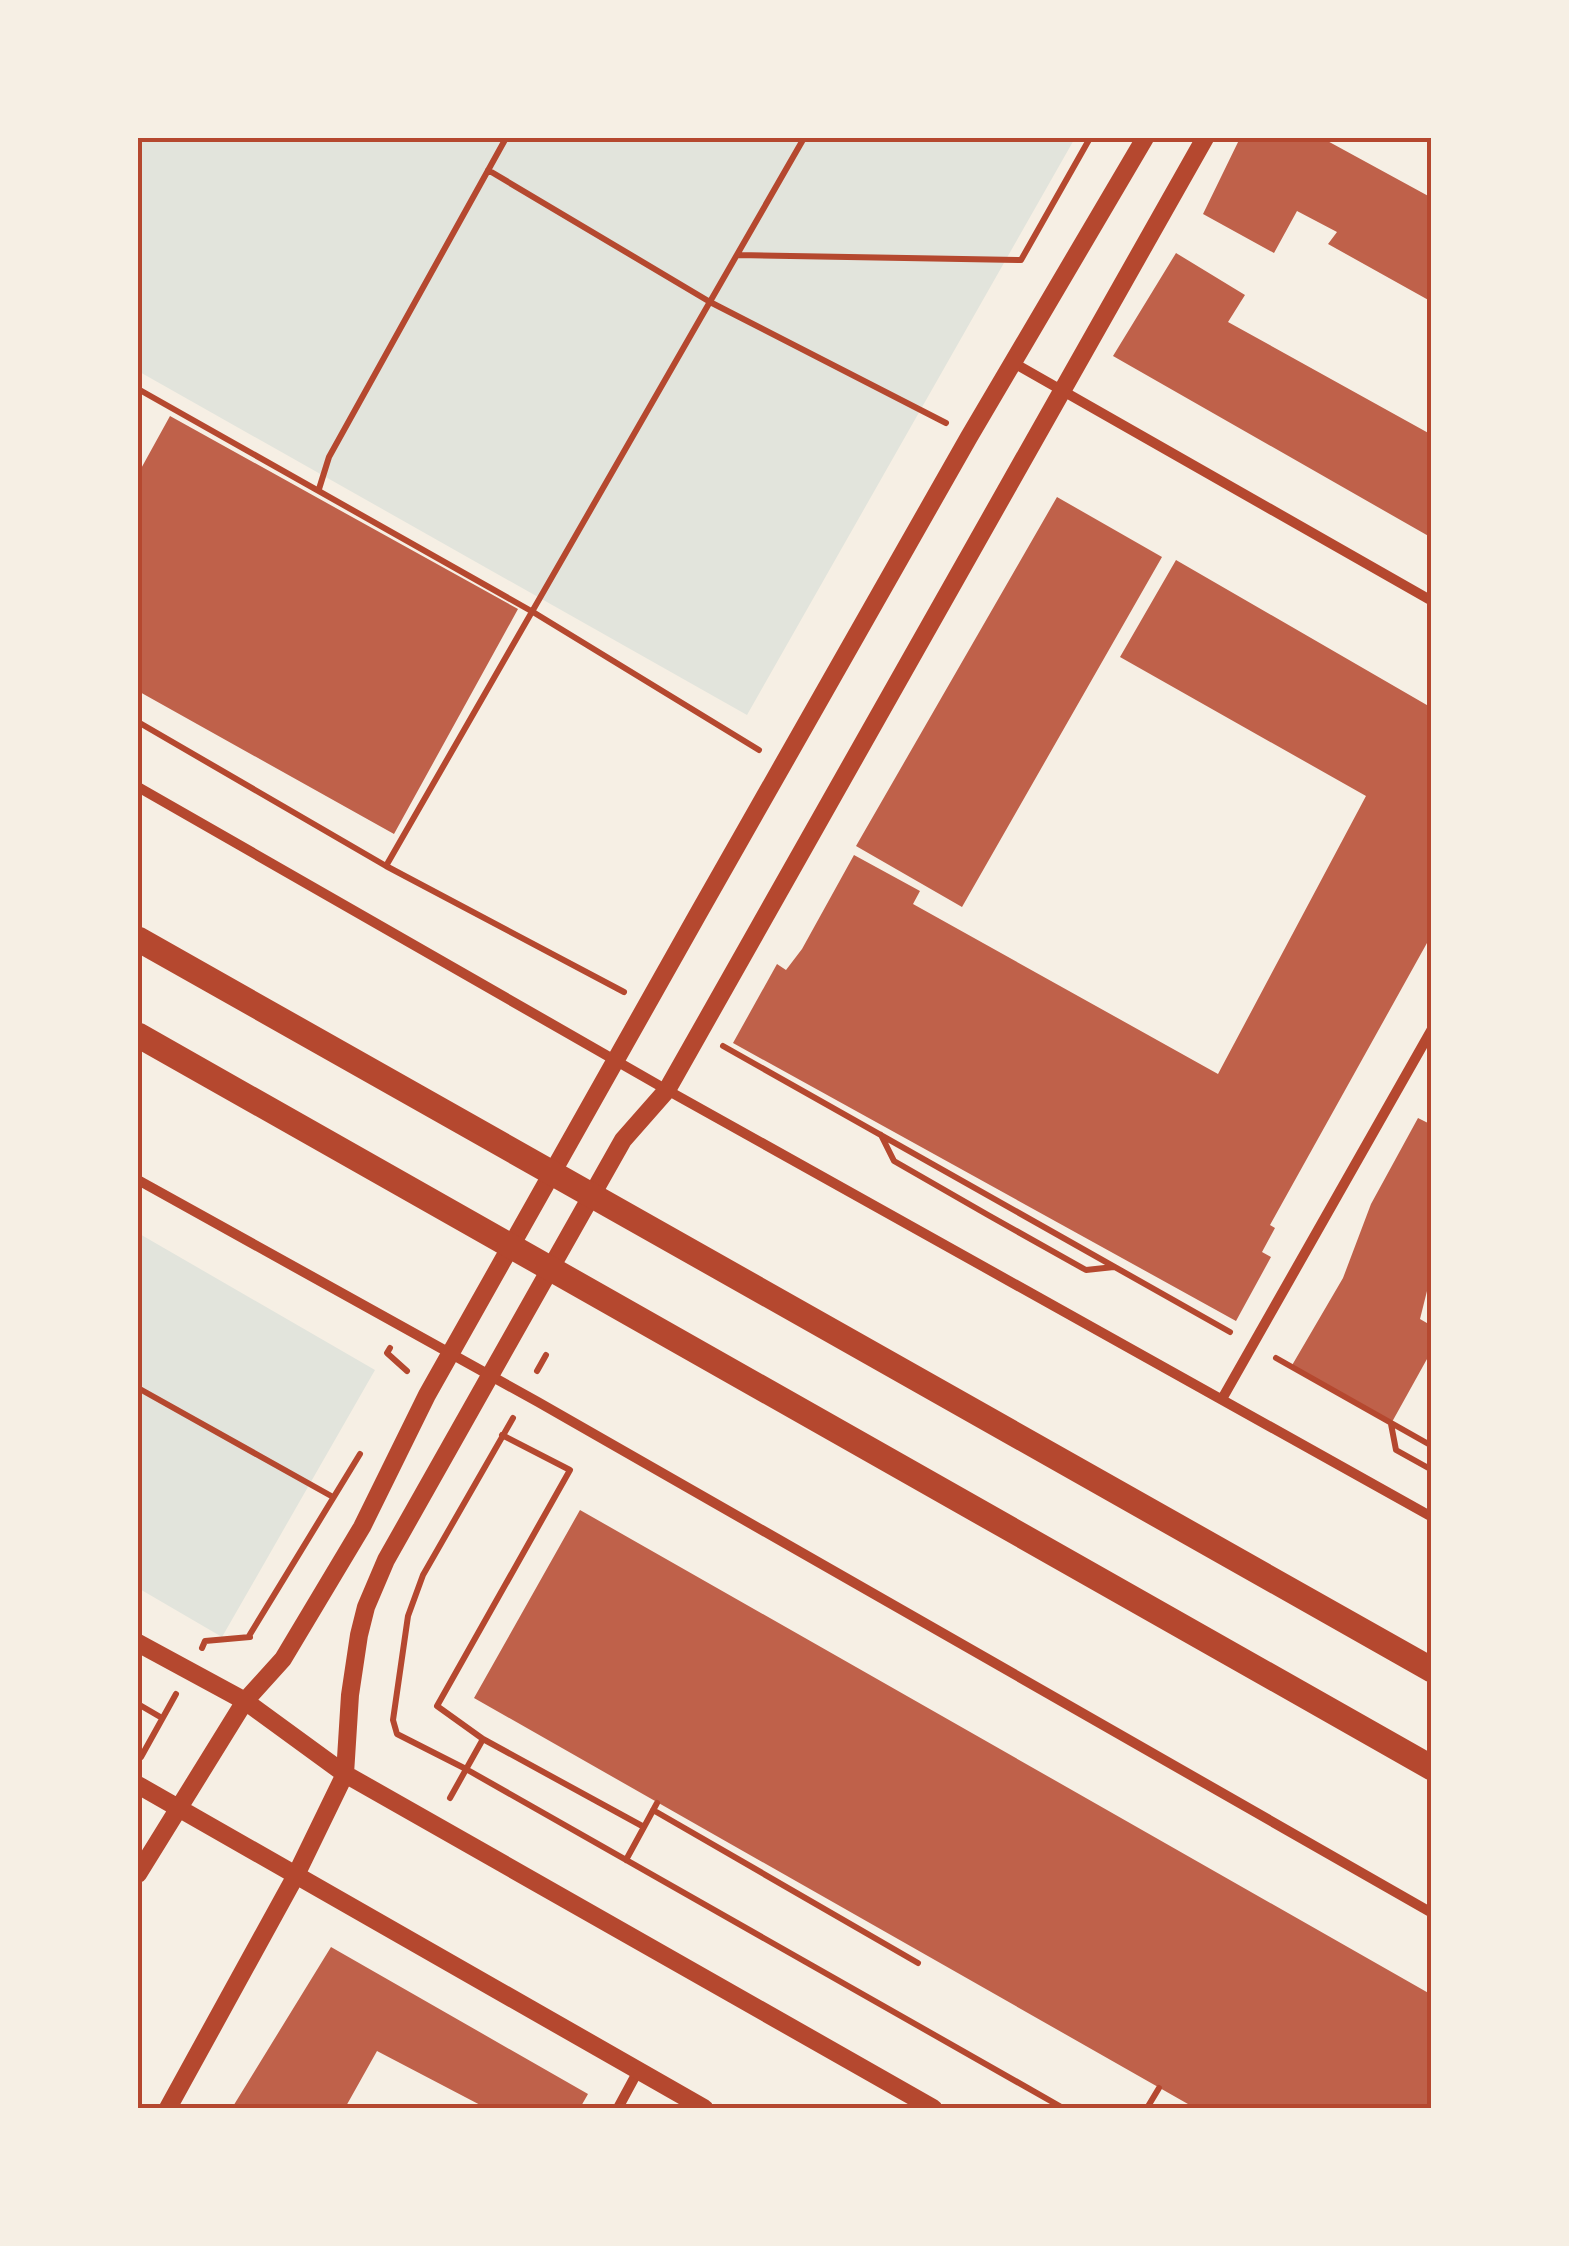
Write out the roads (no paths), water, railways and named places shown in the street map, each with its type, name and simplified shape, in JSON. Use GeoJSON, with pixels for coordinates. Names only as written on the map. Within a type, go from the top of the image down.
{"type":"FeatureCollection","features":[{"type":"Feature","properties":{"kind":"main road"},"geometry":{"type":"LineString","coordinates":[[138,939],[1432,1670]]}},
{"type":"Feature","properties":{"kind":"main road"},"geometry":{"type":"LineString","coordinates":[[138,1035],[1432,1768]]}},
{"type":"Feature","properties":{"kind":"street"},"geometry":{"type":"LineString","coordinates":[[138,1874],[245,1701],[283,1659],[362,1528],[427,1396],[552,1173],[969,437],[1144,138]]}},
{"type":"Feature","properties":{"kind":"street"},"geometry":{"type":"LineString","coordinates":[[168,2108],[295,1877],[346,1774],[350,1695],[366,1606],[392,1548],[623,1140],[668,1090],[1206,138]]}},
{"type":"Feature","properties":{"kind":"street"},"geometry":{"type":"LineString","coordinates":[[1012,362],[1432,601]]}},
{"type":"Feature","properties":{"kind":"street"},"geometry":{"type":"LineString","coordinates":[[138,787],[668,1090],[1432,1516]]}},
{"type":"Feature","properties":{"kind":"street"},"geometry":{"type":"LineString","coordinates":[[1222,1399],[1432,1029]]}},
{"type":"Feature","properties":{"kind":"street"},"geometry":{"type":"LineString","coordinates":[[138,1180],[524,1395],[1432,1913]]}},
{"type":"Feature","properties":{"kind":"street"},"geometry":{"type":"LineString","coordinates":[[138,1643],[245,1701],[346,1774],[932,2108]]}},
{"type":"Feature","properties":{"kind":"street"},"geometry":{"type":"LineString","coordinates":[[138,1785],[704,2108]]}},
{"type":"Feature","properties":{"kind":"street"},"geometry":{"type":"LineString","coordinates":[[618,2108],[638,2071]]}}]}
